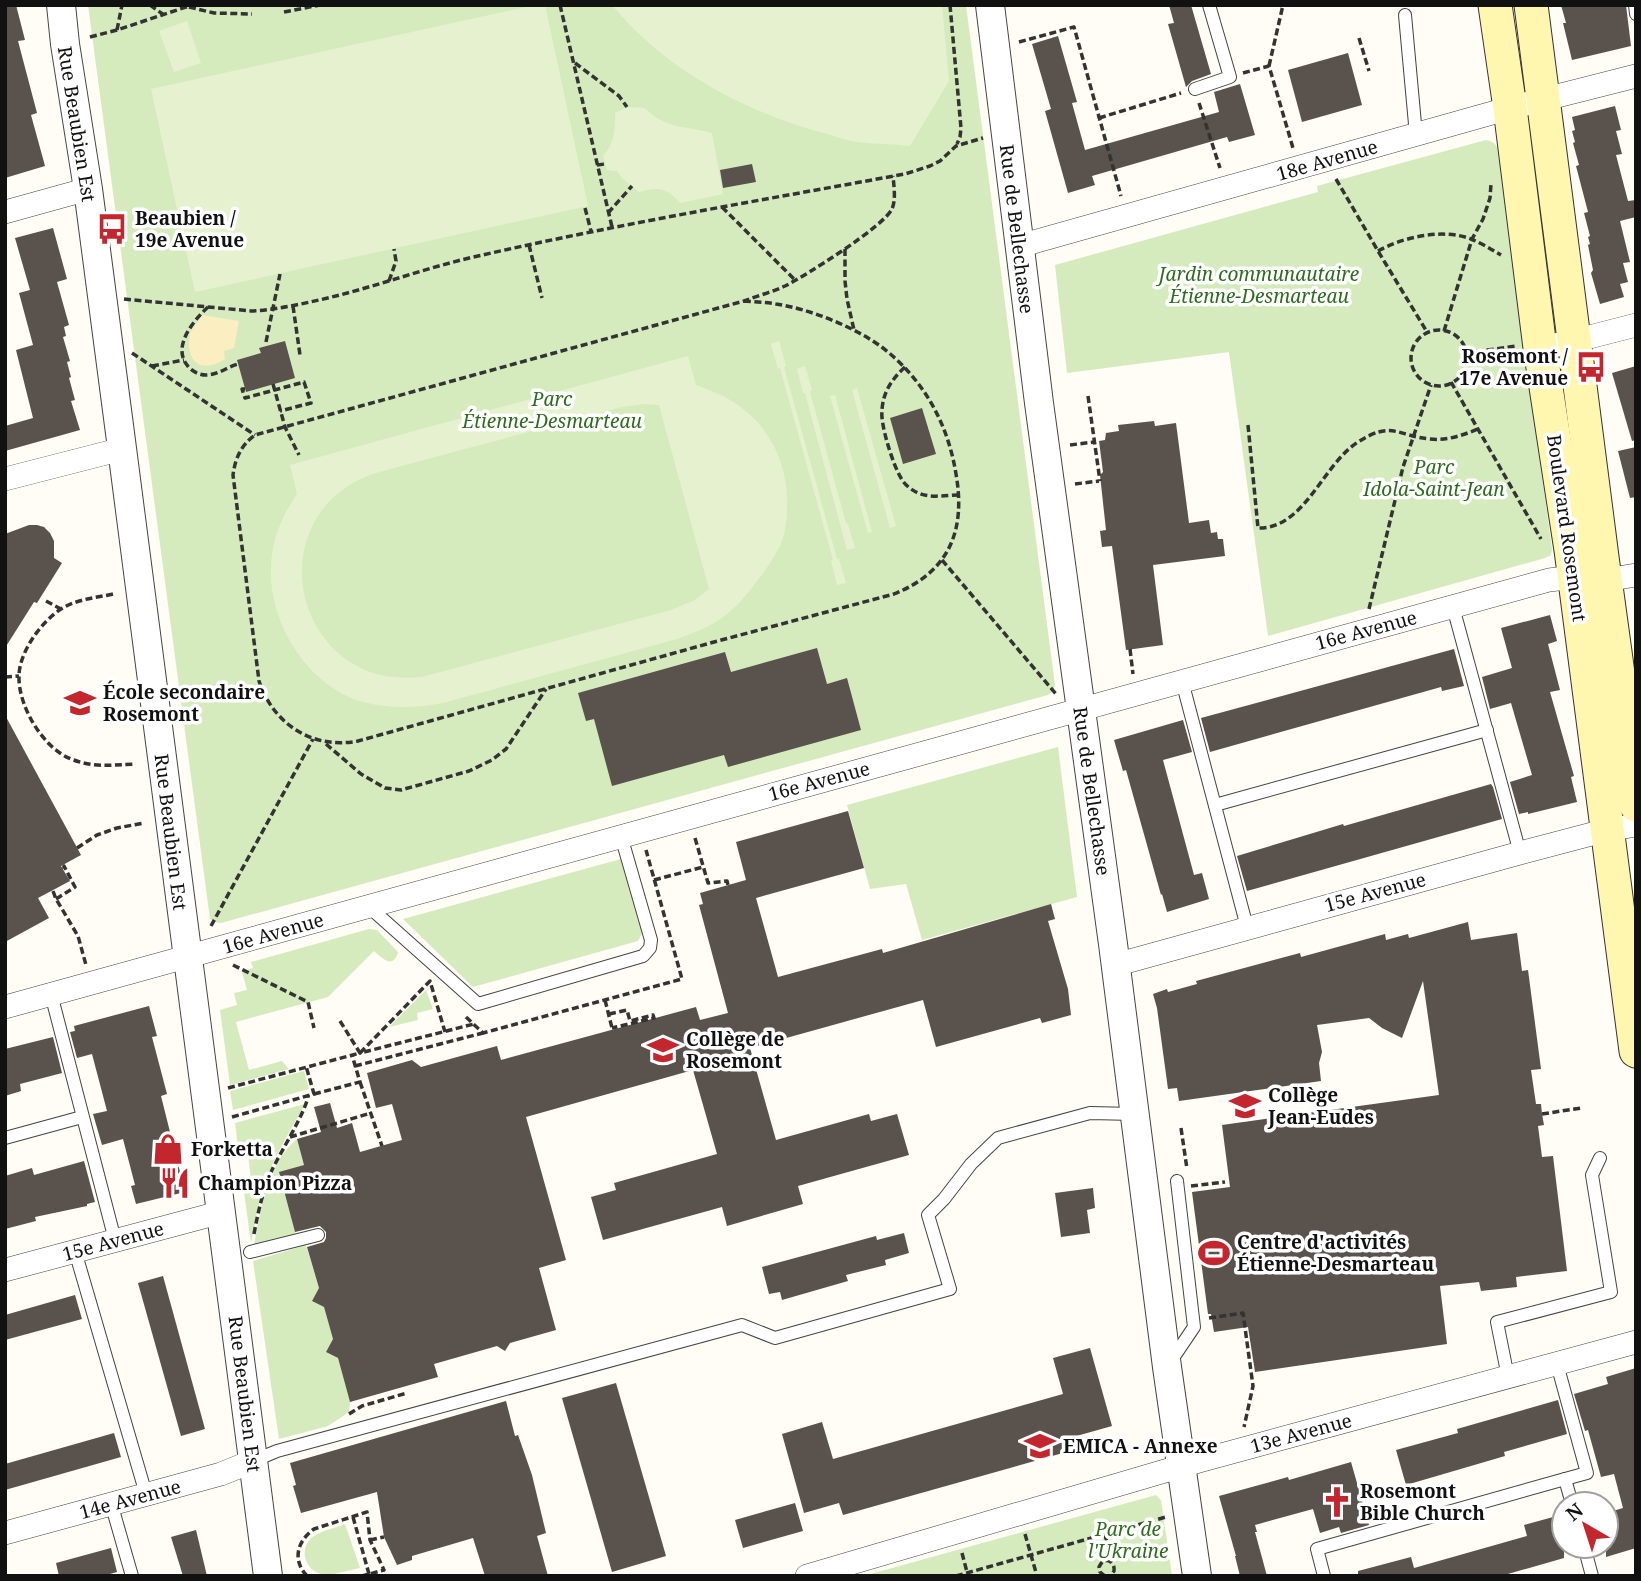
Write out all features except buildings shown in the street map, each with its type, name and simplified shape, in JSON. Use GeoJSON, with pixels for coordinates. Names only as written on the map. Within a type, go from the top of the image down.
{"type":"FeatureCollection","features":[{"type":"Feature","properties":{"kind":"main road","name":"Boulevard Rosemont"},"geometry":{"type":"LineString","coordinates":[[1495,5],[1510,108],[1533,346],[1605,577],[1603,809],[1622,827],[1636,1049]]}},
{"type":"Feature","properties":{"kind":"main road","name":"Boulevard Rosemont"},"geometry":{"type":"LineString","coordinates":[[1531,5],[1636,805]]}},
{"type":"Feature","properties":{"kind":"street","name":"Rue Beaubien Est"},"geometry":{"type":"LineString","coordinates":[[61,5],[88,189],[253,1461],[280,1571]]}},
{"type":"Feature","properties":{"kind":"street","name":"Rue de Bellechasse"},"geometry":{"type":"LineString","coordinates":[[990,5],[1019,246],[1197,1576]]}},
{"type":"Feature","properties":{"kind":"street","name":"18e Avenue"},"geometry":{"type":"LineString","coordinates":[[1019,246],[1510,108],[1636,76]]}},
{"type":"Feature","properties":{"kind":"street"},"geometry":{"type":"LineString","coordinates":[[5,212],[88,189]]}},
{"type":"Feature","properties":{"kind":"street"},"geometry":{"type":"LineString","coordinates":[[1533,346],[1574,341],[1636,325]]}},
{"type":"Feature","properties":{"kind":"street"},"geometry":{"type":"LineString","coordinates":[[5,479],[122,449]]}},
{"type":"Feature","properties":{"kind":"street","name":"16e Avenue"},"geometry":{"type":"LineString","coordinates":[[5,1007],[1554,579],[1605,577]]}},
{"type":"Feature","properties":{"kind":"street","name":"15e Avenue"},"geometry":{"type":"LineString","coordinates":[[1115,964],[1622,827]]}},
{"type":"Feature","properties":{"kind":"street","name":"15e Avenue"},"geometry":{"type":"LineString","coordinates":[[5,1270],[222,1212]]}},
{"type":"Feature","properties":{"kind":"street","name":"13e Avenue"},"geometry":{"type":"LineString","coordinates":[[818,1574],[1182,1466],[1636,1342]]}},
{"type":"Feature","properties":{"kind":"street","name":"14e Avenue"},"geometry":{"type":"LineString","coordinates":[[5,1533],[220,1474],[253,1461]]}},
{"type":"Feature","properties":{"kind":"lane"},"geometry":{"type":"LineString","coordinates":[[1195,89],[1230,77],[1209,5]]}},
{"type":"Feature","properties":{"kind":"lane"},"geometry":{"type":"LineString","coordinates":[[1635,5],[1636,14]]}},
{"type":"Feature","properties":{"kind":"lane"},"geometry":{"type":"LineString","coordinates":[[1405,15],[1416,135]]}},
{"type":"Feature","properties":{"kind":"lane"},"geometry":{"type":"LineString","coordinates":[[1453,607],[1520,853]]}},
{"type":"Feature","properties":{"kind":"lane"},"geometry":{"type":"LineString","coordinates":[[1182,681],[1247,927]]}},
{"type":"Feature","properties":{"kind":"lane"},"geometry":{"type":"LineString","coordinates":[[1215,805],[1486,730]]}},
{"type":"Feature","properties":{"kind":"lane"},"geometry":{"type":"LineString","coordinates":[[368,906],[478,1004],[643,956],[650,948],[651,940],[621,836]]}},
{"type":"Feature","properties":{"kind":"lane"},"geometry":{"type":"LineString","coordinates":[[51,994],[115,1240]]}},
{"type":"Feature","properties":{"kind":"lane"},"geometry":{"type":"LineString","coordinates":[[253,1461],[276,1451],[742,1325],[775,1338],[950,1289],[928,1215],[971,1164],[998,1138],[1090,1112],[1135,1114]]}},
{"type":"Feature","properties":{"kind":"lane"},"geometry":{"type":"LineString","coordinates":[[5,1138],[82,1117]]}},
{"type":"Feature","properties":{"kind":"lane"},"geometry":{"type":"LineString","coordinates":[[1508,1377],[1497,1322],[1611,1292],[1592,1175],[1600,1158]]}},
{"type":"Feature","properties":{"kind":"lane"},"geometry":{"type":"LineString","coordinates":[[1167,1367],[1194,1326],[1183,1184]]}},
{"type":"Feature","properties":{"kind":"lane"},"geometry":{"type":"LineString","coordinates":[[251,1247],[318,1235]]}},
{"type":"Feature","properties":{"kind":"lane"},"geometry":{"type":"LineString","coordinates":[[75,1251],[146,1494]]}},
{"type":"Feature","properties":{"kind":"lane"},"geometry":{"type":"LineString","coordinates":[[1324,1576],[1317,1549],[1587,1473],[1557,1364]]}},
{"type":"Feature","properties":{"kind":"lane"},"geometry":{"type":"LineString","coordinates":[[1564,1479],[1568,1490]]}},
{"type":"Feature","properties":{"kind":"lane"},"geometry":{"type":"LineString","coordinates":[[111,1503],[132,1576]]}},
{"type":"Feature","properties":{"kind":"path"},"geometry":{"type":"LineString","coordinates":[[117,30],[122,5]]}},
{"type":"Feature","properties":{"kind":"path"},"geometry":{"type":"LineString","coordinates":[[150,5],[164,15]]}},
{"type":"Feature","properties":{"kind":"path"},"geometry":{"type":"LineString","coordinates":[[284,12],[320,5]]}},
{"type":"Feature","properties":{"kind":"path"},"geometry":{"type":"LineString","coordinates":[[560,5],[612,227]]}},
{"type":"Feature","properties":{"kind":"path"},"geometry":{"type":"LineString","coordinates":[[950,5],[961,128],[956,146]]}},
{"type":"Feature","properties":{"kind":"path"},"geometry":{"type":"LineString","coordinates":[[1283,5],[1269,66],[1293,148]]}},
{"type":"Feature","properties":{"kind":"path"},"geometry":{"type":"LineString","coordinates":[[90,37],[190,6],[214,13],[252,14]]}},
{"type":"Feature","properties":{"kind":"path"},"geometry":{"type":"LineString","coordinates":[[1017,43],[1074,27],[1120,192]]}},
{"type":"Feature","properties":{"kind":"path"},"geometry":{"type":"LineString","coordinates":[[1359,38],[1369,71]]}},
{"type":"Feature","properties":{"kind":"path"},"geometry":{"type":"LineString","coordinates":[[574,62],[619,96],[627,107]]}},
{"type":"Feature","properties":{"kind":"path"},"geometry":{"type":"LineString","coordinates":[[1230,77],[1269,66]]}},
{"type":"Feature","properties":{"kind":"path"},"geometry":{"type":"LineString","coordinates":[[1099,118],[1195,89],[1220,169]]}},
{"type":"Feature","properties":{"kind":"path"},"geometry":{"type":"LineString","coordinates":[[124,299],[251,311],[293,306],[346,294],[474,257],[591,231],[893,176],[930,166],[940,161],[956,146],[985,138]]}},
{"type":"Feature","properties":{"kind":"path"},"geometry":{"type":"LineString","coordinates":[[597,165],[605,164]]}},
{"type":"Feature","properties":{"kind":"path"},"geometry":{"type":"LineString","coordinates":[[1444,331],[1472,239],[1490,198],[1492,174]]}},
{"type":"Feature","properties":{"kind":"path"},"geometry":{"type":"LineString","coordinates":[[744,301],[777,304],[815,313],[854,330],[881,346],[905,368],[926,395],[940,419],[953,455],[960,495],[954,538],[942,560],[927,576],[906,590],[894,594],[358,741],[346,743],[313,739],[276,713],[259,681],[233,475],[240,452],[249,440],[255,436],[744,301],[786,285],[845,249],[891,210],[894,201],[893,176]]}},
{"type":"Feature","properties":{"kind":"path"},"geometry":{"type":"LineString","coordinates":[[1336,179],[1427,332]]}},
{"type":"Feature","properties":{"kind":"path"},"geometry":{"type":"LineString","coordinates":[[608,213],[632,187]]}},
{"type":"Feature","properties":{"kind":"path"},"geometry":{"type":"LineString","coordinates":[[722,207],[795,279]]}},
{"type":"Feature","properties":{"kind":"path"},"geometry":{"type":"LineString","coordinates":[[585,208],[591,231]]}},
{"type":"Feature","properties":{"kind":"path"},"geometry":{"type":"LineString","coordinates":[[1378,251],[1408,238],[1457,235],[1472,239],[1504,256]]}},
{"type":"Feature","properties":{"kind":"path"},"geometry":{"type":"LineString","coordinates":[[529,245],[542,298]]}},
{"type":"Feature","properties":{"kind":"path"},"geometry":{"type":"LineString","coordinates":[[389,281],[396,261],[394,249]]}},
{"type":"Feature","properties":{"kind":"path"},"geometry":{"type":"LineString","coordinates":[[845,249],[846,299],[854,330]]}},
{"type":"Feature","properties":{"kind":"path"},"geometry":{"type":"LineString","coordinates":[[266,342],[280,274]]}},
{"type":"Feature","properties":{"kind":"path"},"geometry":{"type":"LineString","coordinates":[[293,306],[300,355]]}},
{"type":"Feature","properties":{"kind":"path"},"geometry":{"type":"LineString","coordinates":[[208,307],[195,320],[185,336],[182,349],[184,360],[190,369],[207,375],[238,363]]}},
{"type":"Feature","properties":{"kind":"path"},"geometry":{"type":"LineString","coordinates":[[1435,330],[1452,333],[1464,345],[1466,362],[1458,377],[1451,382],[1431,385],[1417,376],[1413,368],[1411,352],[1420,337],[1427,332],[1435,330]]}},
{"type":"Feature","properties":{"kind":"path"},"geometry":{"type":"LineString","coordinates":[[1466,354],[1533,346]]}},
{"type":"Feature","properties":{"kind":"path"},"geometry":{"type":"LineString","coordinates":[[131,352],[255,436]]}},
{"type":"Feature","properties":{"kind":"path"},"geometry":{"type":"LineString","coordinates":[[152,366],[184,360]]}},
{"type":"Feature","properties":{"kind":"path"},"geometry":{"type":"LineString","coordinates":[[905,368],[889,384],[882,410],[884,429],[896,468],[904,483],[917,493],[931,496],[960,495]]}},
{"type":"Feature","properties":{"kind":"path"},"geometry":{"type":"LineString","coordinates":[[245,389],[242,390],[245,398],[274,387],[304,382],[311,402],[281,411]]}},
{"type":"Feature","properties":{"kind":"path"},"geometry":{"type":"LineString","coordinates":[[1451,382],[1546,547]]}},
{"type":"Feature","properties":{"kind":"path"},"geometry":{"type":"LineString","coordinates":[[1369,609],[1403,467],[1431,385]]}},
{"type":"Feature","properties":{"kind":"path"},"geometry":{"type":"LineString","coordinates":[[274,387],[285,428],[299,455]]}},
{"type":"Feature","properties":{"kind":"path"},"geometry":{"type":"LineString","coordinates":[[1075,484],[1100,481],[1088,396]]}},
{"type":"Feature","properties":{"kind":"path"},"geometry":{"type":"LineString","coordinates":[[1248,425],[1258,528],[1268,528],[1288,520],[1333,466],[1356,443],[1371,434],[1387,429],[1433,440],[1478,429]]}},
{"type":"Feature","properties":{"kind":"path"},"geometry":{"type":"LineString","coordinates":[[1070,445],[1094,442]]}},
{"type":"Feature","properties":{"kind":"path"},"geometry":{"type":"LineString","coordinates":[[942,560],[1054,693]]}},
{"type":"Feature","properties":{"kind":"path"},"geometry":{"type":"LineString","coordinates":[[113,594],[77,601],[61,609],[31,640],[19,676],[31,720],[47,742],[70,759],[99,766],[135,764]]}},
{"type":"Feature","properties":{"kind":"path"},"geometry":{"type":"LineString","coordinates":[[46,601],[61,609]]}},
{"type":"Feature","properties":{"kind":"path"},"geometry":{"type":"LineString","coordinates":[[1130,649],[1133,674]]}},
{"type":"Feature","properties":{"kind":"path"},"geometry":{"type":"LineString","coordinates":[[5,677],[19,676]]}},
{"type":"Feature","properties":{"kind":"path"},"geometry":{"type":"LineString","coordinates":[[324,742],[361,774],[385,788],[401,790],[469,771],[492,760],[506,748],[546,689]]}},
{"type":"Feature","properties":{"kind":"path"},"geometry":{"type":"LineString","coordinates":[[211,926],[313,739]]}},
{"type":"Feature","properties":{"kind":"path"},"geometry":{"type":"LineString","coordinates":[[77,848],[97,835],[144,823]]}},
{"type":"Feature","properties":{"kind":"path"},"geometry":{"type":"LineString","coordinates":[[695,836],[709,890]]}},
{"type":"Feature","properties":{"kind":"path"},"geometry":{"type":"LineString","coordinates":[[56,899],[75,887],[64,866],[64,870]]}},
{"type":"Feature","properties":{"kind":"path"},"geometry":{"type":"LineString","coordinates":[[654,880],[703,867]]}},
{"type":"Feature","properties":{"kind":"path"},"geometry":{"type":"LineString","coordinates":[[708,883],[727,881],[728,885]]}},
{"type":"Feature","properties":{"kind":"path"},"geometry":{"type":"LineString","coordinates":[[53,891],[78,936],[86,967]]}},
{"type":"Feature","properties":{"kind":"path"},"geometry":{"type":"LineString","coordinates":[[231,964],[307,1002],[314,1028]]}},
{"type":"Feature","properties":{"kind":"path"},"geometry":{"type":"LineString","coordinates":[[360,1053],[430,981],[445,1032]]}},
{"type":"Feature","properties":{"kind":"path"},"geometry":{"type":"LineString","coordinates":[[605,1000],[612,1029],[654,1018],[653,1015],[630,1021],[627,1010],[609,1014]]}},
{"type":"Feature","properties":{"kind":"path"},"geometry":{"type":"LineString","coordinates":[[340,1021],[360,1053]]}},
{"type":"Feature","properties":{"kind":"path"},"geometry":{"type":"LineString","coordinates":[[228,1088],[474,1024]]}},
{"type":"Feature","properties":{"kind":"path"},"geometry":{"type":"LineString","coordinates":[[355,1066],[483,1033]]}},
{"type":"Feature","properties":{"kind":"path"},"geometry":{"type":"LineString","coordinates":[[352,1055],[382,1146]]}},
{"type":"Feature","properties":{"kind":"path"},"geometry":{"type":"LineString","coordinates":[[306,1066],[314,1094]]}},
{"type":"Feature","properties":{"kind":"path"},"geometry":{"type":"LineString","coordinates":[[232,1117],[360,1082]]}},
{"type":"Feature","properties":{"kind":"path"},"geometry":{"type":"LineString","coordinates":[[251,1247],[265,1189],[288,1137],[308,1102],[308,1095]]}},
{"type":"Feature","properties":{"kind":"path"},"geometry":{"type":"LineString","coordinates":[[1542,1114],[1581,1108]]}},
{"type":"Feature","properties":{"kind":"path"},"geometry":{"type":"LineString","coordinates":[[288,1137],[371,1113]]}},
{"type":"Feature","properties":{"kind":"path"},"geometry":{"type":"LineString","coordinates":[[1183,1184],[1225,1182]]}},
{"type":"Feature","properties":{"kind":"path"},"geometry":{"type":"LineString","coordinates":[[1203,1319],[1243,1313],[1253,1386],[1243,1430]]}},
{"type":"Feature","properties":{"kind":"path"},"geometry":{"type":"LineString","coordinates":[[307,1576],[301,1570],[298,1549],[306,1534],[367,1512],[370,1540],[384,1570],[362,1576]]}},
{"type":"Feature","properties":{"kind":"path"},"geometry":{"type":"LineString","coordinates":[[353,1517],[369,1574]]}},
{"type":"Feature","properties":{"kind":"path"},"geometry":{"type":"LineString","coordinates":[[956,1576],[1168,1517]]}},
{"type":"Feature","properties":{"kind":"path"},"geometry":{"type":"LineString","coordinates":[[1024,1530],[1037,1576]]}},
{"type":"Feature","properties":{"kind":"path"},"geometry":{"type":"LineString","coordinates":[[1101,1550],[1107,1541],[1104,1534]]}},
{"type":"Feature","properties":{"kind":"path"},"geometry":{"type":"LineString","coordinates":[[370,1540],[384,1537]]}},
{"type":"Feature","properties":{"kind":"path"},"geometry":{"type":"LineString","coordinates":[[1090,1538],[1091,1546],[1101,1550]]}},
{"type":"Feature","properties":{"kind":"path"},"geometry":{"type":"LineString","coordinates":[[960,1547],[968,1574]]}},
{"type":"Feature","properties":{"kind":"path"},"geometry":{"type":"LineString","coordinates":[[1101,1550],[1104,1561]]}},
{"type":"Feature","properties":{"kind":"path"},"geometry":{"type":"LineString","coordinates":[[1104,1561],[1112,1562],[1114,1566],[1113,1573],[1107,1576],[1101,1574],[1099,1569],[1104,1561]]}},
{"type":"Feature","properties":{"kind":"path"},"geometry":{"type":"LineString","coordinates":[[280,1571],[299,1563]]}},
{"type":"Feature","properties":{"kind":"green space","name":"Parc Étienne-Desmarteau"},"geometry":{"type":"Polygon","coordinates":[[[88,5],[966,5],[1055,685],[1053,691],[1048,695],[221,923],[210,919],[88,5]]]}},
{"type":"Feature","properties":{"kind":"green space"},"geometry":{"type":"Polygon","coordinates":[[[545,5],[588,206],[195,292],[151,89],[545,5]]]}},
{"type":"Feature","properties":{"kind":"green space"},"geometry":{"type":"Polygon","coordinates":[[[612,5],[942,5],[949,81],[910,146],[852,141],[762,112],[706,84],[656,49],[612,5]]]}},
{"type":"Feature","properties":{"kind":"green space"},"geometry":{"type":"Polygon","coordinates":[[[187,21],[201,63],[174,72],[159,31],[187,21]]]}},
{"type":"Feature","properties":{"kind":"green space"},"geometry":{"type":"Polygon","coordinates":[[[627,107],[645,108],[660,120],[676,126],[712,133],[723,194],[680,203],[662,190],[639,192],[617,171],[607,170],[603,156],[612,141],[615,113],[627,107]]]}},
{"type":"Feature","properties":{"kind":"green space","name":"Parc Idola-Saint-Jean"},"geometry":{"type":"Polygon","coordinates":[[[1486,140],[1495,144],[1499,153],[1551,555],[1268,636],[1229,352],[1067,373],[1055,265],[1318,192],[1317,186],[1486,140]]]}},
{"type":"Feature","properties":{"kind":"green space"},"geometry":{"type":"Polygon","coordinates":[[[779,341],[837,559],[846,583],[837,585],[831,561],[833,560],[771,344],[779,341]]]}},
{"type":"Feature","properties":{"kind":"green space"},"geometry":{"type":"Polygon","coordinates":[[[688,356],[696,385],[721,395],[747,412],[775,448],[785,477],[786,521],[781,544],[756,582],[729,612],[702,629],[677,639],[443,703],[413,707],[383,706],[363,702],[326,683],[298,653],[278,615],[273,595],[271,564],[277,532],[297,494],[290,465],[688,356]],[[659,405],[622,407],[379,472],[347,486],[322,510],[304,551],[304,595],[311,616],[322,635],[337,651],[363,669],[387,676],[422,677],[671,610],[695,600],[709,589],[659,405]]]}},
{"type":"Feature","properties":{"kind":"green space"},"geometry":{"type":"Polygon","coordinates":[[[805,366],[855,548],[847,550],[803,393],[797,369],[805,366]]]}},
{"type":"Feature","properties":{"kind":"green space"},"geometry":{"type":"Polygon","coordinates":[[[857,388],[896,526],[890,528],[852,390],[857,388]]]}},
{"type":"Feature","properties":{"kind":"green space"},"geometry":{"type":"Polygon","coordinates":[[[835,395],[872,532],[868,533],[830,396],[835,395]]]}},
{"type":"Feature","properties":{"kind":"green space"},"geometry":{"type":"Polygon","coordinates":[[[1058,747],[1077,897],[922,940],[906,884],[870,889],[847,805],[1058,747]]]}},
{"type":"Feature","properties":{"kind":"green space"},"geometry":{"type":"Polygon","coordinates":[[[621,859],[643,932],[638,941],[473,987],[403,919],[621,859]]]}},
{"type":"Feature","properties":{"kind":"green space"},"geometry":{"type":"Polygon","coordinates":[[[369,929],[377,930],[398,952],[396,957],[387,961],[374,951],[328,997],[236,1022],[249,1070],[282,1061],[289,1069],[230,1085],[220,1010],[237,1005],[234,993],[247,990],[242,972],[253,968],[251,962],[369,929]]]}},
{"type":"Feature","properties":{"kind":"green space"},"geometry":{"type":"Polygon","coordinates":[[[426,990],[433,1009],[417,1013],[418,1020],[389,1027],[426,990]]]}},
{"type":"Feature","properties":{"kind":"green space"},"geometry":{"type":"Polygon","coordinates":[[[304,1071],[309,1089],[233,1110],[230,1091],[304,1071]]]}},
{"type":"Feature","properties":{"kind":"green space"},"geometry":{"type":"Polygon","coordinates":[[[305,1104],[269,1173],[260,1198],[251,1243],[244,1192],[252,1190],[248,1153],[239,1154],[235,1123],[305,1104]]]}},
{"type":"Feature","properties":{"kind":"green space"},"geometry":{"type":"Polygon","coordinates":[[[297,1139],[304,1165],[279,1173],[296,1235],[254,1246],[262,1203],[272,1174],[279,1160],[297,1139]]]}},
{"type":"Feature","properties":{"kind":"green space"},"geometry":{"type":"Polygon","coordinates":[[[306,1245],[319,1288],[312,1301],[324,1307],[333,1339],[326,1352],[338,1358],[350,1402],[349,1412],[328,1426],[279,1439],[253,1261],[306,1245]]]}},
{"type":"Feature","properties":{"kind":"green space","name":"Parc de l'Ukraine"},"geometry":{"type":"Polygon","coordinates":[[[1156,1495],[1161,1500],[1172,1576],[863,1576],[1156,1495]]]}},
{"type":"Feature","properties":{"kind":"green space"},"geometry":{"type":"Polygon","coordinates":[[[345,1524],[360,1568],[331,1574],[316,1572],[305,1558],[309,1540],[321,1532],[345,1524]]]}},
{"type":"Feature","properties":{"kind":"sand"},"geometry":{"type":"Polygon","coordinates":[[[202,315],[239,321],[234,348],[224,351],[225,359],[209,366],[197,363],[190,353],[189,334],[202,315]]]}},
{"type":"Feature","properties":{"kind":"place","name":"Beaubien / 19e Avenue"},"geometry":{"type":"Point","coordinates":[112,229]}},
{"type":"Feature","properties":{"kind":"place","name":"Rosemont / 17e Avenue"},"geometry":{"type":"Point","coordinates":[1591,367]}},
{"type":"Feature","properties":{"kind":"place","name":"École secondaire Rosemont"},"geometry":{"type":"Point","coordinates":[80,703]}},
{"type":"Feature","properties":{"kind":"place","name":"Collège de Rosemont"},"geometry":{"type":"Point","coordinates":[663,1050]}},
{"type":"Feature","properties":{"kind":"place","name":"Collège Jean-Eudes"},"geometry":{"type":"Point","coordinates":[1245,1106]}},
{"type":"Feature","properties":{"kind":"place","name":"Forketta"},"geometry":{"type":"Point","coordinates":[168,1149]}},
{"type":"Feature","properties":{"kind":"place","name":"Champion Pizza"},"geometry":{"type":"Point","coordinates":[175,1183]}},
{"type":"Feature","properties":{"kind":"place","name":"Centre d'activités Étienne-Desmarteau"},"geometry":{"type":"Point","coordinates":[1214,1253]}},
{"type":"Feature","properties":{"kind":"place","name":"EMICA - Annexe"},"geometry":{"type":"Point","coordinates":[1040,1446]}},
{"type":"Feature","properties":{"kind":"place","name":"Rosemont Bible Church"},"geometry":{"type":"Point","coordinates":[1337,1502]}},
{"type":"Feature","properties":{"kind":"park label","name":"Jardin communautaire Étienne-Desmarteau"},"geometry":{"type":"Point","coordinates":[1259,285]}}]}
